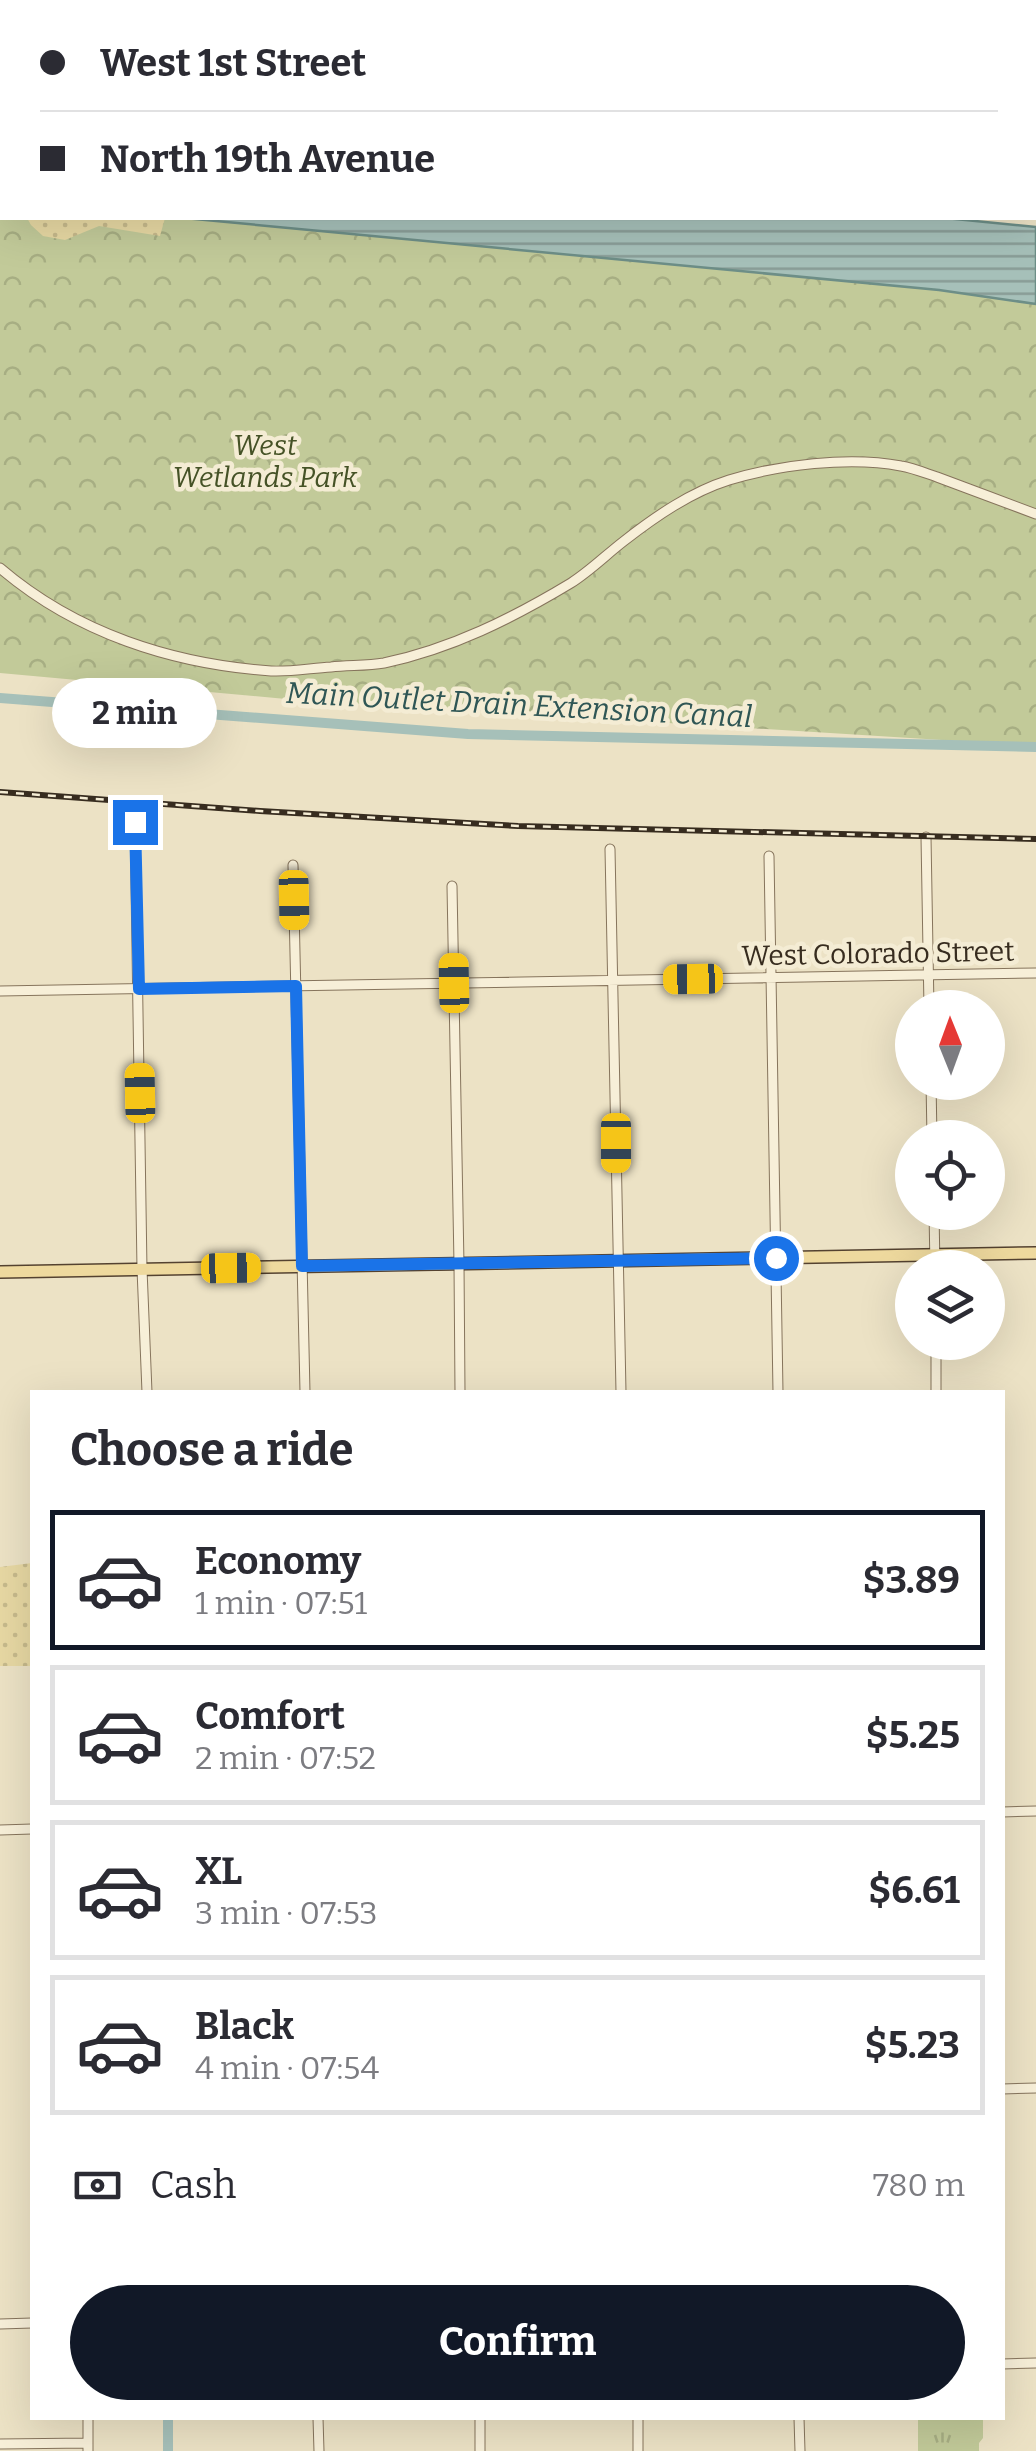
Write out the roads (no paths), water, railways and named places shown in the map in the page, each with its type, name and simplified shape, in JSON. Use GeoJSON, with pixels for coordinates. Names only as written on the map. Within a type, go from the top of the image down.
{"type":"FeatureCollection","features":[{"type":"Feature","properties":{"kind":"main road"},"geometry":{"type":"LineString","coordinates":[[1005,1255],[1036,1253]]}},
{"type":"Feature","properties":{"kind":"main road"},"geometry":{"type":"LineString","coordinates":[[0,1272],[776,1258],[895,1260]]}},
{"type":"Feature","properties":{"kind":"street"},"geometry":{"type":"LineString","coordinates":[[0,568],[56,609],[100,632],[200,662],[274,671],[382,663],[454,642],[516,614],[576,580],[627,538],[682,501],[727,481],[769,470],[862,462],[902,466],[1036,514]]}},
{"type":"Feature","properties":{"kind":"street"},"geometry":{"type":"LineString","coordinates":[[135,822],[147,1390]]}},
{"type":"Feature","properties":{"kind":"street"},"geometry":{"type":"LineString","coordinates":[[926,837],[928,990]]}},
{"type":"Feature","properties":{"kind":"street"},"geometry":{"type":"LineString","coordinates":[[610,850],[620,1390]]}},
{"type":"Feature","properties":{"kind":"street"},"geometry":{"type":"LineString","coordinates":[[769,856],[778,1390]]}},
{"type":"Feature","properties":{"kind":"street"},"geometry":{"type":"LineString","coordinates":[[293,865],[305,1390]]}},
{"type":"Feature","properties":{"kind":"street"},"geometry":{"type":"LineString","coordinates":[[452,886],[460,1390]]}},
{"type":"Feature","properties":{"kind":"street","name":"West Colorado Street"},"geometry":{"type":"LineString","coordinates":[[0,991],[1036,973]]}},
{"type":"Feature","properties":{"kind":"street"},"geometry":{"type":"LineString","coordinates":[[936,1360],[936,1390]]}},
{"type":"Feature","properties":{"kind":"street"},"geometry":{"type":"LineString","coordinates":[[1005,1812],[1036,1811]]}},
{"type":"Feature","properties":{"kind":"street"},"geometry":{"type":"LineString","coordinates":[[0,1830],[30,1830]]}},
{"type":"Feature","properties":{"kind":"street"},"geometry":{"type":"LineString","coordinates":[[1005,2089],[1036,2088]]}},
{"type":"Feature","properties":{"kind":"street"},"geometry":{"type":"LineString","coordinates":[[0,2324],[30,2323]]}},
{"type":"Feature","properties":{"kind":"street"},"geometry":{"type":"LineString","coordinates":[[1005,2364],[1036,2364]]}},
{"type":"Feature","properties":{"kind":"street"},"geometry":{"type":"LineString","coordinates":[[0,2444],[88,2447],[88,2420]]}},
{"type":"Feature","properties":{"kind":"street"},"geometry":{"type":"LineString","coordinates":[[318,2420],[319,2451]]}},
{"type":"Feature","properties":{"kind":"street"},"geometry":{"type":"LineString","coordinates":[[480,2420],[480,2451]]}},
{"type":"Feature","properties":{"kind":"street"},"geometry":{"type":"LineString","coordinates":[[638,2420],[638,2451]]}},
{"type":"Feature","properties":{"kind":"street"},"geometry":{"type":"LineString","coordinates":[[800,2420],[800,2451]]}},
{"type":"Feature","properties":{"kind":"water"},"geometry":{"type":"Polygon","coordinates":[[[205,220],[965,220],[1036,227],[1036,304],[939,290],[205,220]]]}},
{"type":"Feature","properties":{"kind":"waterway","name":"Main Outlet Drain Extension Canal"},"geometry":{"type":"LineString","coordinates":[[0,698],[468,734],[1036,747]]}},
{"type":"Feature","properties":{"kind":"waterway"},"geometry":{"type":"LineString","coordinates":[[168,2420],[168,2451]]}},
{"type":"Feature","properties":{"kind":"railway"},"geometry":{"type":"LineString","coordinates":[[0,792],[518,826],[1036,839]]}},
{"type":"Feature","properties":{"kind":"park label","name":"West Wetlands Park"},"geometry":{"type":"Point","coordinates":[265,461]}}]}
